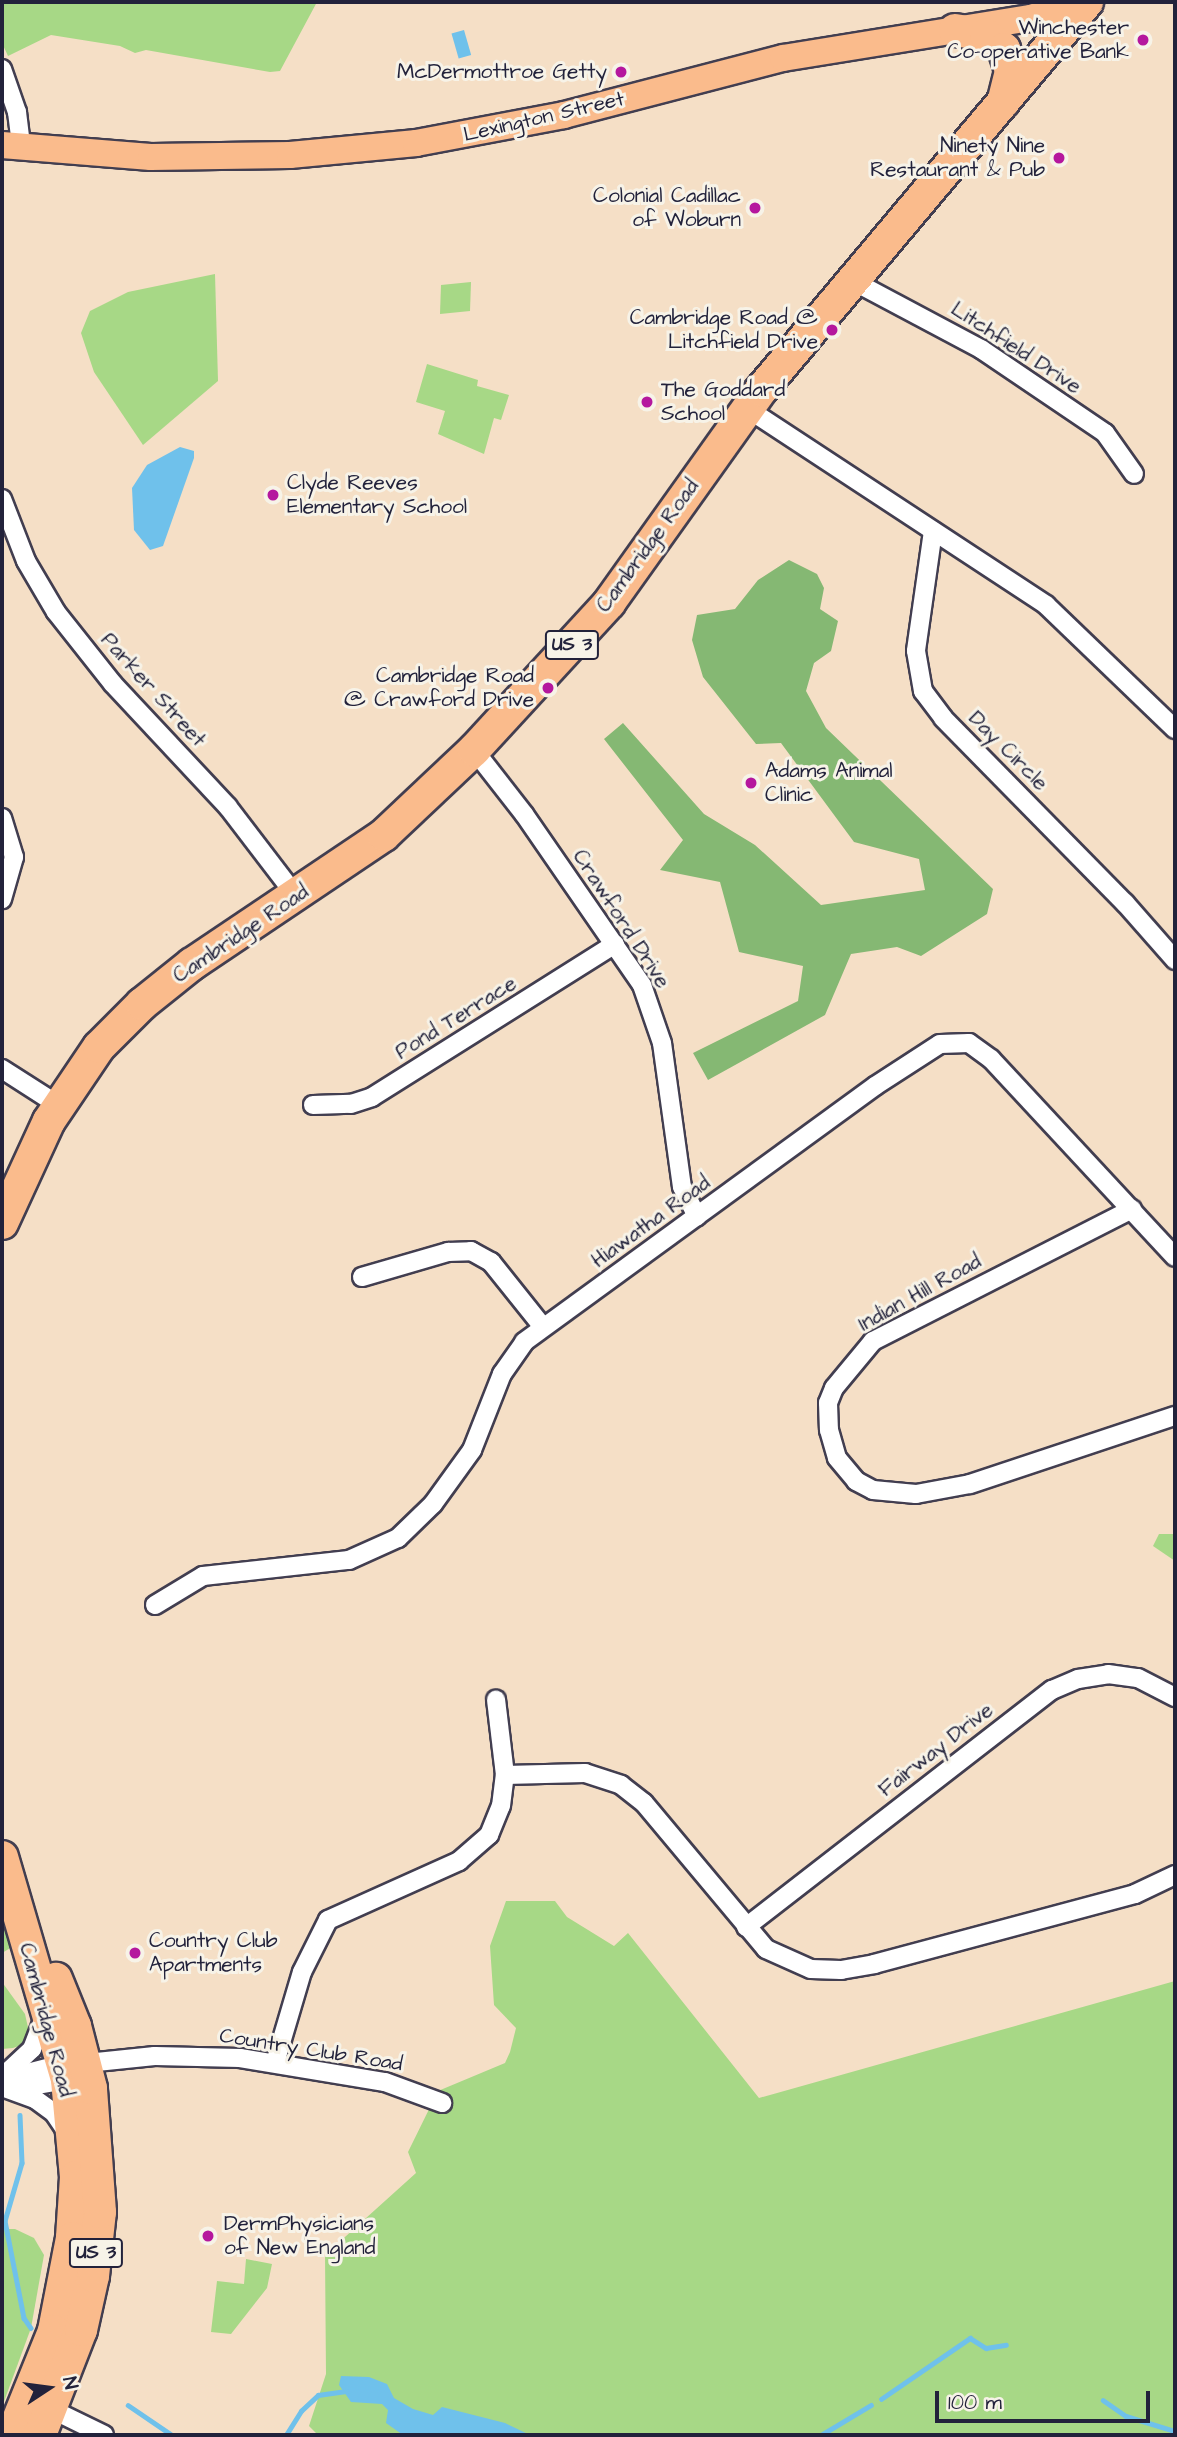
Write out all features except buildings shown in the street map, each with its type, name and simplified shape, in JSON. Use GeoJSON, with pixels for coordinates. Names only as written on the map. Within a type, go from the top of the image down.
{"type":"FeatureCollection","features":[{"type":"Feature","properties":{"kind":"highway","name":"Cambridge Road"},"geometry":{"type":"LineString","coordinates":[[2,1223],[58,1105],[99,1047],[154,994],[391,828],[474,750],[609,603],[748,409],[1087,2]]}},
{"type":"Feature","properties":{"kind":"highway"},"geometry":{"type":"LineString","coordinates":[[955,30],[986,35],[1004,49],[1011,71],[1002,104]]}},
{"type":"Feature","properties":{"kind":"highway","name":"Cambridge Road"},"geometry":{"type":"LineString","coordinates":[[2,1857],[44,2003],[96,2124],[98,2235],[80,2330],[46,2422]]}},
{"type":"Feature","properties":{"kind":"highway","name":"Cambridge Road"},"geometry":{"type":"LineString","coordinates":[[11,1890],[65,2000],[72,2069],[76,2177],[72,2238],[54,2331],[12,2435]]}},
{"type":"Feature","properties":{"kind":"main road","name":"Lexington Street"},"geometry":{"type":"LineString","coordinates":[[11,146],[151,157],[247,156],[416,143],[564,115],[793,55],[1031,18],[1077,2]]}},
{"type":"Feature","properties":{"kind":"street"},"geometry":{"type":"LineString","coordinates":[[2,69],[17,112],[11,146]]}},
{"type":"Feature","properties":{"kind":"street","name":"Litchfield Drive"},"geometry":{"type":"LineString","coordinates":[[855,282],[981,349],[1105,433],[1133,474]]}},
{"type":"Feature","properties":{"kind":"street"},"geometry":{"type":"LineString","coordinates":[[748,409],[1046,605],[1175,729]]}},
{"type":"Feature","properties":{"kind":"street","name":"Parker Street"},"geometry":{"type":"LineString","coordinates":[[2,499],[19,545],[43,592],[72,634],[228,807],[296,896]]}},
{"type":"Feature","properties":{"kind":"street","name":"Day Circle"},"geometry":{"type":"LineString","coordinates":[[933,531],[916,652],[923,691],[1175,960]]}},
{"type":"Feature","properties":{"kind":"street"},"geometry":{"type":"LineString","coordinates":[[2,552],[19,545]]}},
{"type":"Feature","properties":{"kind":"street","name":"Crawford Drive"},"geometry":{"type":"LineString","coordinates":[[474,750],[642,985],[657,1024],[681,1184],[697,1216]]}},
{"type":"Feature","properties":{"kind":"street"},"geometry":{"type":"LineString","coordinates":[[2,818],[14,857],[2,898]]}},
{"type":"Feature","properties":{"kind":"street","name":"Pond Terrace"},"geometry":{"type":"LineString","coordinates":[[313,1105],[351,1104],[372,1097],[615,944]]}},
{"type":"Feature","properties":{"kind":"street","name":"Hiawatha Road"},"geometry":{"type":"LineString","coordinates":[[155,1605],[203,1576],[340,1562],[398,1538],[426,1513],[463,1464],[508,1362],[543,1327],[916,1056],[954,1040],[969,1042],[991,1059],[1175,1257]]}},
{"type":"Feature","properties":{"kind":"street"},"geometry":{"type":"LineString","coordinates":[[2,1069],[58,1105]]}},
{"type":"Feature","properties":{"kind":"street","name":"Indian Hill Road"},"geometry":{"type":"LineString","coordinates":[[1132,1209],[873,1341],[834,1388],[828,1403],[829,1430],[840,1464],[856,1481],[873,1490],[916,1494],[970,1484],[1175,1416]]}},
{"type":"Feature","properties":{"kind":"street"},"geometry":{"type":"LineString","coordinates":[[362,1277],[402,1269],[448,1252],[471,1251],[491,1262],[543,1327]]}},
{"type":"Feature","properties":{"kind":"street","name":"Fairway Drive"},"geometry":{"type":"LineString","coordinates":[[746,1927],[1052,1690],[1078,1679],[1108,1674],[1138,1678],[1175,1696]]}},
{"type":"Feature","properties":{"kind":"street"},"geometry":{"type":"LineString","coordinates":[[275,2063],[306,1963],[325,1922],[339,1912],[472,1853],[496,1821],[505,1775],[496,1700]]}},
{"type":"Feature","properties":{"kind":"street"},"geometry":{"type":"LineString","coordinates":[[505,1775],[585,1773],[621,1785],[644,1802],[746,1927],[782,1960],[811,1969],[841,1970],[1135,1894],[1175,1875]]}},
{"type":"Feature","properties":{"kind":"street"},"geometry":{"type":"LineString","coordinates":[[44,2003],[38,2041],[4,2083],[35,2099],[62,2121],[76,2177]]}},
{"type":"Feature","properties":{"kind":"street","name":"Country Club Road"},"geometry":{"type":"LineString","coordinates":[[4,2083],[72,2069],[183,2056],[275,2063],[385,2082],[442,2103]]}},
{"type":"Feature","properties":{"kind":"street"},"geometry":{"type":"LineString","coordinates":[[46,2422],[104,2435]]}},
{"type":"Feature","properties":{"kind":"green space"},"geometry":{"type":"Polygon","coordinates":[[[2,2],[317,2],[280,71],[270,72],[146,50],[135,53],[120,46],[51,35],[8,56],[2,43],[2,2]]]}},
{"type":"Feature","properties":{"kind":"green space"},"geometry":{"type":"Polygon","coordinates":[[[215,274],[218,381],[143,445],[94,372],[81,333],[90,311],[128,292],[215,274]]]}},
{"type":"Feature","properties":{"kind":"green space"},"geometry":{"type":"Polygon","coordinates":[[[471,282],[470,311],[440,314],[441,285],[471,282]]]}},
{"type":"Feature","properties":{"kind":"green space"},"geometry":{"type":"Polygon","coordinates":[[[427,364],[478,380],[477,386],[509,395],[501,420],[494,418],[484,454],[438,434],[445,411],[416,402],[427,364]]]}},
{"type":"Feature","properties":{"kind":"green space"},"geometry":{"type":"Polygon","coordinates":[[[789,560],[817,574],[824,588],[820,609],[838,621],[831,651],[814,663],[806,691],[826,728],[993,889],[987,914],[921,956],[897,947],[851,954],[825,1015],[708,1080],[693,1053],[798,1001],[803,966],[739,952],[720,882],[660,870],[683,840],[604,739],[623,723],[704,814],[755,845],[821,905],[925,890],[919,859],[854,842],[781,743],[756,744],[703,677],[692,640],[697,615],[735,609],[758,580],[789,560]]]}},
{"type":"Feature","properties":{"kind":"green space"},"geometry":{"type":"Polygon","coordinates":[[[1159,1534],[1175,1534],[1175,1561],[1153,1546],[1159,1534]]]}},
{"type":"Feature","properties":{"kind":"green space"},"geometry":{"type":"Polygon","coordinates":[[[506,1901],[555,1901],[567,1917],[614,1946],[628,1933],[759,2098],[1175,1981],[1175,2435],[318,2435],[309,2426],[326,2374],[325,2255],[416,2173],[408,2152],[438,2091],[505,2063],[510,2052],[516,2028],[494,2005],[490,1946],[506,1901]]]}},
{"type":"Feature","properties":{"kind":"green space"},"geometry":{"type":"Polygon","coordinates":[[[2,1903],[12,1947],[2,1953],[2,1903]]]}},
{"type":"Feature","properties":{"kind":"green space"},"geometry":{"type":"Polygon","coordinates":[[[2,1982],[25,2014],[29,2032],[22,2045],[2,2049],[2,1982]]]}},
{"type":"Feature","properties":{"kind":"green space"},"geometry":{"type":"Polygon","coordinates":[[[2,2229],[15,2229],[34,2238],[44,2255],[31,2328],[2,2407],[2,2229]]]}},
{"type":"Feature","properties":{"kind":"green space"},"geometry":{"type":"Polygon","coordinates":[[[246,2259],[272,2264],[267,2288],[231,2334],[211,2332],[217,2281],[244,2284],[246,2259]]]}},
{"type":"Feature","properties":{"kind":"water"},"geometry":{"type":"Polygon","coordinates":[[[464,30],[471,55],[459,59],[452,34],[464,30]]]}},
{"type":"Feature","properties":{"kind":"water"},"geometry":{"type":"Polygon","coordinates":[[[180,447],[194,451],[194,458],[163,546],[150,550],[134,530],[132,488],[147,465],[180,447]]]}},
{"type":"Feature","properties":{"kind":"water"},"geometry":{"type":"Polygon","coordinates":[[[341,2376],[369,2377],[387,2384],[394,2398],[413,2409],[433,2415],[442,2407],[505,2423],[530,2435],[403,2435],[386,2423],[388,2410],[382,2404],[351,2402],[339,2385],[341,2376]]]}},
{"type":"Feature","properties":{"kind":"waterway"},"geometry":{"type":"LineString","coordinates":[[20,2115],[22,2163],[5,2221],[24,2318],[31,2328]]}},
{"type":"Feature","properties":{"kind":"waterway"},"geometry":{"type":"LineString","coordinates":[[881,2399],[970,2338],[986,2348],[1006,2345]]}},
{"type":"Feature","properties":{"kind":"waterway"},"geometry":{"type":"LineString","coordinates":[[286,2435],[301,2411],[318,2395],[346,2391]]}},
{"type":"Feature","properties":{"kind":"waterway"},"geometry":{"type":"LineString","coordinates":[[1103,2400],[1126,2416],[1175,2431]]}},
{"type":"Feature","properties":{"kind":"waterway"},"geometry":{"type":"LineString","coordinates":[[128,2405],[172,2435]]}},
{"type":"Feature","properties":{"kind":"waterway"},"geometry":{"type":"LineString","coordinates":[[821,2435],[871,2405]]}},
{"type":"Feature","properties":{"kind":"place","name":"Winchester Co-operative Bank"},"geometry":{"type":"Point","coordinates":[1143,40]}},
{"type":"Feature","properties":{"kind":"place","name":"McDermottroe Getty"},"geometry":{"type":"Point","coordinates":[621,72]}},
{"type":"Feature","properties":{"kind":"place","name":"Ninety Nine Restaurant & Pub"},"geometry":{"type":"Point","coordinates":[1059,158]}},
{"type":"Feature","properties":{"kind":"place","name":"Colonial Cadillac of Woburn"},"geometry":{"type":"Point","coordinates":[755,208]}},
{"type":"Feature","properties":{"kind":"place","name":"Cambridge Road @ Litchfield Drive"},"geometry":{"type":"Point","coordinates":[832,330]}},
{"type":"Feature","properties":{"kind":"place","name":"The Goddard School"},"geometry":{"type":"Point","coordinates":[647,402]}},
{"type":"Feature","properties":{"kind":"place","name":"Clyde Reeves Elementary School"},"geometry":{"type":"Point","coordinates":[273,495]}},
{"type":"Feature","properties":{"kind":"place","name":"Cambridge Road @ Crawford Drive"},"geometry":{"type":"Point","coordinates":[548,688]}},
{"type":"Feature","properties":{"kind":"place","name":"Adams Animal Clinic"},"geometry":{"type":"Point","coordinates":[751,783]}},
{"type":"Feature","properties":{"kind":"place","name":"Country Club Apartments"},"geometry":{"type":"Point","coordinates":[135,1953]}},
{"type":"Feature","properties":{"kind":"place","name":"DermPhysicians of New England"},"geometry":{"type":"Point","coordinates":[208,2236]}}]}
